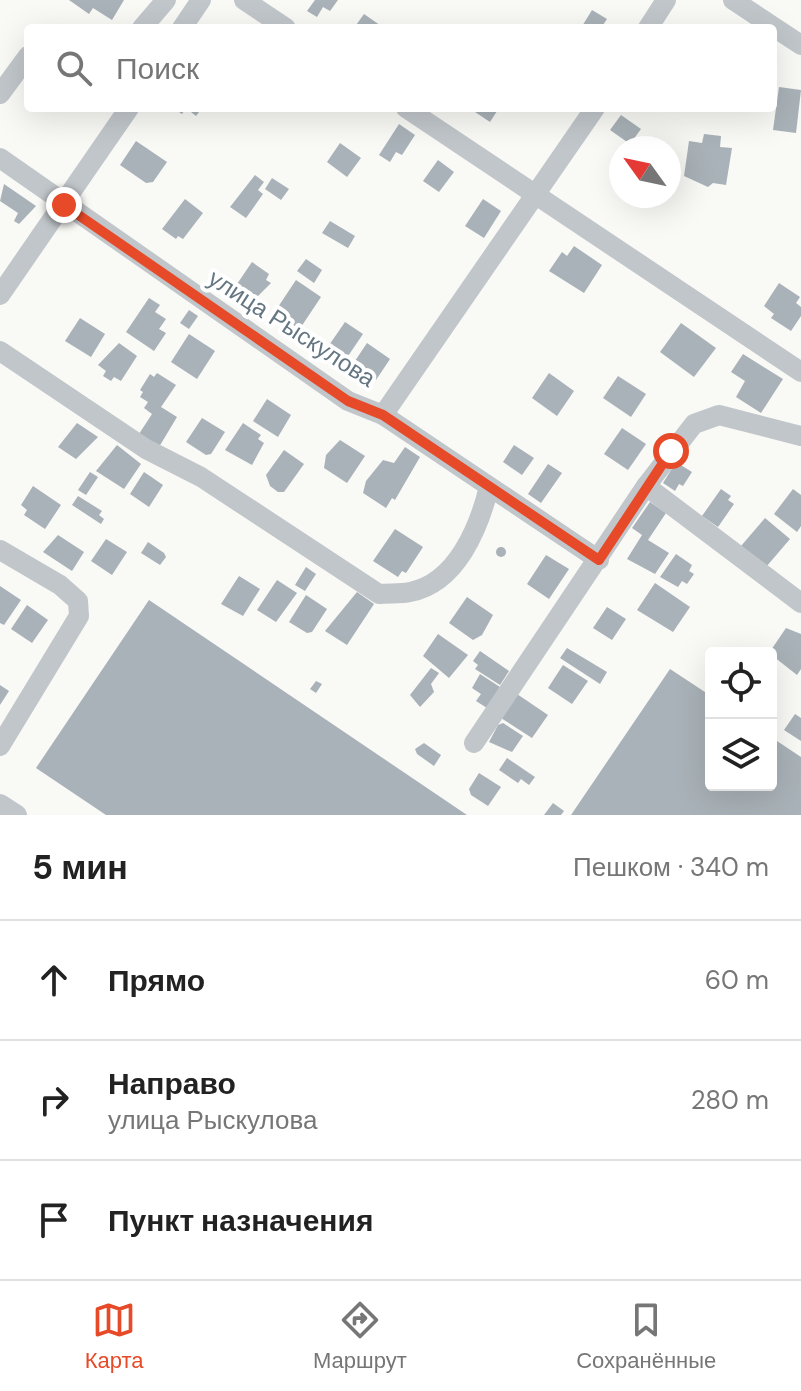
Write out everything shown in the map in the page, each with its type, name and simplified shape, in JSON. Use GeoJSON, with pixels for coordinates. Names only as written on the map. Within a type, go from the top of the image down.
{"type":"FeatureCollection","features":[{"type":"Feature","properties":{"kind":"street"},"geometry":{"type":"LineString","coordinates":[[145,24],[166,0]]}},
{"type":"Feature","properties":{"kind":"street"},"geometry":{"type":"LineString","coordinates":[[185,24],[201,0]]}},
{"type":"Feature","properties":{"kind":"street"},"geometry":{"type":"LineString","coordinates":[[244,0],[280,24]]}},
{"type":"Feature","properties":{"kind":"street"},"geometry":{"type":"LineString","coordinates":[[651,24],[666,0]]}},
{"type":"Feature","properties":{"kind":"street"},"geometry":{"type":"LineString","coordinates":[[733,0],[769,24]]}},
{"type":"Feature","properties":{"kind":"street"},"geometry":{"type":"LineString","coordinates":[[777,29],[801,45]]}},
{"type":"Feature","properties":{"kind":"street"},"geometry":{"type":"LineString","coordinates":[[0,94],[24,61]]}},
{"type":"Feature","properties":{"kind":"street"},"geometry":{"type":"LineString","coordinates":[[0,295],[126,112]]}},
{"type":"Feature","properties":{"kind":"street"},"geometry":{"type":"LineString","coordinates":[[412,112],[801,372]]}},
{"type":"Feature","properties":{"kind":"street"},"geometry":{"type":"LineString","coordinates":[[383,415],[592,112]]}},
{"type":"Feature","properties":{"kind":"street","name":"улица Рыскулова"},"geometry":{"type":"LineString","coordinates":[[0,158],[348,401],[383,415],[599,560]]}},
{"type":"Feature","properties":{"kind":"street"},"geometry":{"type":"LineString","coordinates":[[0,351],[146,449],[201,477],[379,594],[412,592],[442,578],[467,546],[482,514],[489,487]]}},
{"type":"Feature","properties":{"kind":"street"},"geometry":{"type":"LineString","coordinates":[[474,743],[646,486],[694,424],[719,415],[801,436]]}},
{"type":"Feature","properties":{"kind":"street"},"geometry":{"type":"LineString","coordinates":[[646,486],[797,592]]}},
{"type":"Feature","properties":{"kind":"street"},"geometry":{"type":"LineString","coordinates":[[0,550],[60,585],[78,601],[79,616],[0,746]]}},
{"type":"Feature","properties":{"kind":"street"},"geometry":{"type":"LineString","coordinates":[[0,804],[17,815]]}},
{"type":"Feature","properties":{"kind":"building"},"geometry":{"type":"Polygon","coordinates":[[[69,0],[124,0],[112,20],[93,8],[89,14],[69,0]]]}},
{"type":"Feature","properties":{"kind":"building"},"geometry":{"type":"Polygon","coordinates":[[[315,0],[338,0],[330,11],[323,7],[317,17],[307,11],[315,0]]]}},
{"type":"Feature","properties":{"kind":"building"},"geometry":{"type":"Polygon","coordinates":[[[592,10],[607,19],[604,24],[583,24],[592,10]]]}},
{"type":"Feature","properties":{"kind":"building"},"geometry":{"type":"Polygon","coordinates":[[[364,14],[378,24],[357,24],[364,14]]]}},
{"type":"Feature","properties":{"kind":"building"},"geometry":{"type":"Polygon","coordinates":[[[779,87],[801,90],[796,133],[773,130],[779,87]]]}},
{"type":"Feature","properties":{"kind":"building"},"geometry":{"type":"Polygon","coordinates":[[[475,112],[496,112],[490,122],[475,112]]]}},
{"type":"Feature","properties":{"kind":"building"},"geometry":{"type":"Polygon","coordinates":[[[621,115],[641,129],[636,136],[619,136],[610,130],[621,115]]]}},
{"type":"Feature","properties":{"kind":"building"},"geometry":{"type":"Polygon","coordinates":[[[399,124],[415,135],[402,155],[396,152],[390,162],[379,155],[399,124]]]}},
{"type":"Feature","properties":{"kind":"building"},"geometry":{"type":"Polygon","coordinates":[[[704,134],[721,136],[720,147],[732,148],[726,185],[713,183],[708,187],[684,176],[689,141],[702,143],[704,134]]]}},
{"type":"Feature","properties":{"kind":"building"},"geometry":{"type":"Polygon","coordinates":[[[136,141],[167,162],[153,182],[146,183],[120,165],[136,141]]]}},
{"type":"Feature","properties":{"kind":"building"},"geometry":{"type":"Polygon","coordinates":[[[340,143],[361,158],[347,177],[327,162],[340,143]]]}},
{"type":"Feature","properties":{"kind":"building"},"geometry":{"type":"Polygon","coordinates":[[[438,160],[454,172],[439,192],[423,181],[438,160]]]}},
{"type":"Feature","properties":{"kind":"building"},"geometry":{"type":"Polygon","coordinates":[[[255,175],[264,182],[258,190],[263,194],[246,218],[230,207],[255,175]]]}},
{"type":"Feature","properties":{"kind":"building"},"geometry":{"type":"Polygon","coordinates":[[[272,178],[289,189],[281,200],[265,189],[272,178]]]}},
{"type":"Feature","properties":{"kind":"building"},"geometry":{"type":"Polygon","coordinates":[[[4,184],[36,206],[19,224],[14,221],[18,213],[0,201],[4,184]]]}},
{"type":"Feature","properties":{"kind":"building"},"geometry":{"type":"Polygon","coordinates":[[[185,199],[203,213],[183,239],[178,236],[176,239],[162,229],[185,199]]]}},
{"type":"Feature","properties":{"kind":"building"},"geometry":{"type":"Polygon","coordinates":[[[483,199],[501,211],[484,238],[465,226],[483,199]]]}},
{"type":"Feature","properties":{"kind":"building"},"geometry":{"type":"Polygon","coordinates":[[[330,221],[355,236],[348,248],[322,233],[330,221]]]}},
{"type":"Feature","properties":{"kind":"building"},"geometry":{"type":"Polygon","coordinates":[[[574,246],[602,265],[584,293],[549,271],[562,252],[567,256],[574,246]]]}},
{"type":"Feature","properties":{"kind":"building"},"geometry":{"type":"Polygon","coordinates":[[[306,259],[322,270],[314,283],[297,271],[306,259]]]}},
{"type":"Feature","properties":{"kind":"building"},"geometry":{"type":"Polygon","coordinates":[[[252,262],[269,274],[266,280],[271,283],[257,297],[237,284],[252,262]]]}},
{"type":"Feature","properties":{"kind":"building"},"geometry":{"type":"Polygon","coordinates":[[[296,280],[321,297],[301,327],[274,313],[296,280]]]}},
{"type":"Feature","properties":{"kind":"building"},"geometry":{"type":"Polygon","coordinates":[[[779,283],[800,297],[796,303],[801,307],[801,316],[791,331],[771,318],[774,314],[764,306],[779,283]]]}},
{"type":"Feature","properties":{"kind":"building"},"geometry":{"type":"Polygon","coordinates":[[[149,298],[160,305],[155,312],[166,319],[159,329],[166,333],[154,351],[126,332],[149,298]]]}},
{"type":"Feature","properties":{"kind":"building"},"geometry":{"type":"Polygon","coordinates":[[[189,310],[198,316],[189,329],[180,323],[189,310]]]}},
{"type":"Feature","properties":{"kind":"building"},"geometry":{"type":"Polygon","coordinates":[[[80,318],[105,334],[91,357],[65,341],[80,318]]]}},
{"type":"Feature","properties":{"kind":"building"},"geometry":{"type":"Polygon","coordinates":[[[345,322],[363,334],[344,362],[325,351],[345,322]]]}},
{"type":"Feature","properties":{"kind":"building"},"geometry":{"type":"Polygon","coordinates":[[[681,323],[716,348],[694,377],[660,352],[681,323]]]}},
{"type":"Feature","properties":{"kind":"building"},"geometry":{"type":"Polygon","coordinates":[[[189,334],[215,351],[197,379],[171,362],[189,334]]]}},
{"type":"Feature","properties":{"kind":"building"},"geometry":{"type":"Polygon","coordinates":[[[119,343],[137,356],[121,381],[114,377],[111,381],[103,376],[106,371],[98,365],[119,343]]]}},
{"type":"Feature","properties":{"kind":"building"},"geometry":{"type":"Polygon","coordinates":[[[367,343],[390,359],[376,380],[353,364],[367,343]]]}},
{"type":"Feature","properties":{"kind":"building"},"geometry":{"type":"Polygon","coordinates":[[[743,354],[783,379],[761,413],[736,397],[745,381],[731,372],[743,354]]]}},
{"type":"Feature","properties":{"kind":"building"},"geometry":{"type":"Polygon","coordinates":[[[157,373],[176,385],[161,407],[177,417],[159,447],[139,434],[152,414],[144,408],[148,402],[140,397],[143,392],[140,390],[150,374],[154,377],[157,373]]]}},
{"type":"Feature","properties":{"kind":"building"},"geometry":{"type":"Polygon","coordinates":[[[549,373],[574,391],[557,416],[532,398],[549,373]]]}},
{"type":"Feature","properties":{"kind":"building"},"geometry":{"type":"Polygon","coordinates":[[[618,376],[646,394],[631,417],[603,398],[618,376]]]}},
{"type":"Feature","properties":{"kind":"building"},"geometry":{"type":"Polygon","coordinates":[[[267,399],[291,415],[278,437],[253,421],[267,399]]]}},
{"type":"Feature","properties":{"kind":"building"},"geometry":{"type":"Polygon","coordinates":[[[202,418],[225,432],[211,454],[206,455],[186,442],[202,418]]]}},
{"type":"Feature","properties":{"kind":"building"},"geometry":{"type":"Polygon","coordinates":[[[77,423],[98,437],[76,459],[58,447],[77,423]]]}},
{"type":"Feature","properties":{"kind":"building"},"geometry":{"type":"Polygon","coordinates":[[[243,423],[261,435],[258,439],[264,443],[252,465],[225,450],[243,423]]]}},
{"type":"Feature","properties":{"kind":"building"},"geometry":{"type":"Polygon","coordinates":[[[622,428],[646,444],[628,470],[604,454],[622,428]]]}},
{"type":"Feature","properties":{"kind":"building"},"geometry":{"type":"Polygon","coordinates":[[[340,440],[365,456],[347,483],[324,468],[326,455],[340,440]]]}},
{"type":"Feature","properties":{"kind":"building"},"geometry":{"type":"Polygon","coordinates":[[[117,445],[141,464],[124,489],[96,471],[117,445]]]}},
{"type":"Feature","properties":{"kind":"building"},"geometry":{"type":"Polygon","coordinates":[[[514,445],[534,458],[522,475],[503,462],[514,445]]]}},
{"type":"Feature","properties":{"kind":"building"},"geometry":{"type":"Polygon","coordinates":[[[405,447],[420,457],[395,500],[392,498],[386,508],[363,493],[366,481],[383,460],[394,463],[405,447]]]}},
{"type":"Feature","properties":{"kind":"building"},"geometry":{"type":"Polygon","coordinates":[[[284,450],[304,464],[284,492],[278,492],[270,486],[266,475],[284,450]]]}},
{"type":"Feature","properties":{"kind":"building"},"geometry":{"type":"Polygon","coordinates":[[[676,462],[692,472],[683,486],[679,484],[675,491],[663,483],[676,462]]]}},
{"type":"Feature","properties":{"kind":"building"},"geometry":{"type":"Polygon","coordinates":[[[548,464],[562,473],[541,503],[528,494],[548,464]]]}},
{"type":"Feature","properties":{"kind":"building"},"geometry":{"type":"Polygon","coordinates":[[[90,472],[98,477],[86,495],[78,490],[90,472]]]}},
{"type":"Feature","properties":{"kind":"building"},"geometry":{"type":"Polygon","coordinates":[[[144,472],[163,485],[149,507],[130,494],[144,472]]]}},
{"type":"Feature","properties":{"kind":"building"},"geometry":{"type":"Polygon","coordinates":[[[33,486],[61,505],[45,529],[24,515],[27,510],[21,505],[33,486]]]}},
{"type":"Feature","properties":{"kind":"building"},"geometry":{"type":"Polygon","coordinates":[[[721,489],[731,496],[728,500],[734,504],[718,527],[702,516],[721,489]]]}},
{"type":"Feature","properties":{"kind":"building"},"geometry":{"type":"Polygon","coordinates":[[[793,489],[801,495],[801,526],[797,532],[774,514],[793,489]]]}},
{"type":"Feature","properties":{"kind":"building"},"geometry":{"type":"Polygon","coordinates":[[[78,496],[102,511],[99,515],[104,519],[101,524],[72,505],[78,496]]]}},
{"type":"Feature","properties":{"kind":"building"},"geometry":{"type":"Polygon","coordinates":[[[650,502],[666,513],[648,540],[669,553],[655,574],[627,559],[642,535],[632,528],[650,502]]]}},
{"type":"Feature","properties":{"kind":"building"},"geometry":{"type":"Polygon","coordinates":[[[765,518],[790,539],[766,567],[741,546],[765,518]]]}},
{"type":"Feature","properties":{"kind":"building"},"geometry":{"type":"Polygon","coordinates":[[[395,529],[423,547],[406,573],[402,571],[398,577],[373,561],[395,529]]]}},
{"type":"Feature","properties":{"kind":"building"},"geometry":{"type":"Polygon","coordinates":[[[58,535],[84,552],[72,571],[43,552],[58,535]]]}},
{"type":"Feature","properties":{"kind":"building"},"geometry":{"type":"Polygon","coordinates":[[[106,539],[127,552],[112,575],[91,561],[106,539]]]}},
{"type":"Feature","properties":{"kind":"building"},"geometry":{"type":"Polygon","coordinates":[[[148,542],[164,553],[166,557],[160,565],[141,553],[148,542]]]}},
{"type":"Feature","properties":{"kind":"building"},"geometry":{"type":"Polygon","coordinates":[[[501,547],[506,552],[501,557],[496,552],[501,547]]]}},
{"type":"Feature","properties":{"kind":"building"},"geometry":{"type":"Polygon","coordinates":[[[676,554],[692,565],[689,571],[694,574],[687,584],[682,581],[678,587],[660,577],[676,554]]]}},
{"type":"Feature","properties":{"kind":"building"},"geometry":{"type":"Polygon","coordinates":[[[546,555],[569,569],[549,599],[527,584],[546,555]]]}},
{"type":"Feature","properties":{"kind":"building"},"geometry":{"type":"Polygon","coordinates":[[[306,567],[316,574],[305,591],[295,585],[306,567]]]}},
{"type":"Feature","properties":{"kind":"building"},"geometry":{"type":"Polygon","coordinates":[[[239,576],[260,589],[243,616],[221,604],[239,576]]]}},
{"type":"Feature","properties":{"kind":"building"},"geometry":{"type":"Polygon","coordinates":[[[277,580],[297,593],[276,622],[257,610],[277,580]]]}},
{"type":"Feature","properties":{"kind":"building"},"geometry":{"type":"Polygon","coordinates":[[[655,583],[690,607],[673,632],[637,610],[655,583]]]}},
{"type":"Feature","properties":{"kind":"building"},"geometry":{"type":"Polygon","coordinates":[[[0,586],[21,600],[4,625],[0,623],[0,586]]]}},
{"type":"Feature","properties":{"kind":"building"},"geometry":{"type":"Polygon","coordinates":[[[357,592],[374,604],[347,645],[325,631],[357,592]]]}},
{"type":"Feature","properties":{"kind":"building"},"geometry":{"type":"Polygon","coordinates":[[[306,595],[327,609],[312,632],[307,633],[289,622],[306,595]]]}},
{"type":"Feature","properties":{"kind":"building"},"geometry":{"type":"Polygon","coordinates":[[[467,597],[493,615],[482,635],[473,640],[449,623],[467,597]]]}},
{"type":"Feature","properties":{"kind":"building"},"geometry":{"type":"Polygon","coordinates":[[[149,600],[467,815],[106,815],[36,768],[149,600]]]}},
{"type":"Feature","properties":{"kind":"building"},"geometry":{"type":"Polygon","coordinates":[[[27,605],[48,620],[32,643],[11,629],[27,605]]]}},
{"type":"Feature","properties":{"kind":"building"},"geometry":{"type":"Polygon","coordinates":[[[607,607],[626,619],[612,640],[593,628],[607,607]]]}},
{"type":"Feature","properties":{"kind":"building"},"geometry":{"type":"Polygon","coordinates":[[[786,628],[801,634],[801,669],[797,675],[777,659],[777,647],[773,647],[786,628]]]}},
{"type":"Feature","properties":{"kind":"building"},"geometry":{"type":"Polygon","coordinates":[[[438,634],[468,655],[449,678],[423,656],[438,634]]]}},
{"type":"Feature","properties":{"kind":"building"},"geometry":{"type":"Polygon","coordinates":[[[567,648],[607,672],[600,684],[560,658],[567,648]]]}},
{"type":"Feature","properties":{"kind":"building"},"geometry":{"type":"Polygon","coordinates":[[[480,651],[509,671],[500,685],[475,669],[478,665],[473,661],[480,651]]]}},
{"type":"Feature","properties":{"kind":"building"},"geometry":{"type":"Polygon","coordinates":[[[563,665],[588,681],[572,704],[548,688],[563,665]]]}},
{"type":"Feature","properties":{"kind":"building"},"geometry":{"type":"Polygon","coordinates":[[[431,668],[439,673],[431,684],[434,692],[420,707],[410,695],[431,668]]]}},
{"type":"Feature","properties":{"kind":"building"},"geometry":{"type":"Polygon","coordinates":[[[670,669],[705,692],[705,791],[777,791],[777,741],[801,757],[801,815],[571,815],[670,669]]]}},
{"type":"Feature","properties":{"kind":"building"},"geometry":{"type":"Polygon","coordinates":[[[480,674],[500,687],[487,708],[476,701],[481,694],[472,688],[480,674]]]}},
{"type":"Feature","properties":{"kind":"building"},"geometry":{"type":"Polygon","coordinates":[[[316,681],[322,684],[316,693],[310,689],[316,681]]]}},
{"type":"Feature","properties":{"kind":"building"},"geometry":{"type":"Polygon","coordinates":[[[0,685],[9,691],[0,705],[0,685]]]}},
{"type":"Feature","properties":{"kind":"building"},"geometry":{"type":"Polygon","coordinates":[[[517,694],[548,715],[532,738],[501,718],[517,694]]]}},
{"type":"Feature","properties":{"kind":"building"},"geometry":{"type":"Polygon","coordinates":[[[795,714],[801,718],[801,741],[784,730],[795,714]]]}},
{"type":"Feature","properties":{"kind":"building"},"geometry":{"type":"Polygon","coordinates":[[[503,723],[523,736],[512,752],[489,742],[498,725],[503,723]]]}},
{"type":"Feature","properties":{"kind":"building"},"geometry":{"type":"Polygon","coordinates":[[[424,743],[441,755],[434,766],[417,754],[415,749],[424,743]]]}},
{"type":"Feature","properties":{"kind":"building"},"geometry":{"type":"Polygon","coordinates":[[[507,758],[535,777],[529,785],[521,779],[518,783],[499,770],[507,758]]]}},
{"type":"Feature","properties":{"kind":"building"},"geometry":{"type":"Polygon","coordinates":[[[479,773],[501,787],[488,806],[471,795],[469,789],[479,773]]]}},
{"type":"Feature","properties":{"kind":"building"},"geometry":{"type":"Polygon","coordinates":[[[553,803],[564,811],[561,815],[544,815],[553,803]]]}},
{"type":"Feature","properties":{"kind":"route"},"geometry":{"type":"LineString","coordinates":[[64,205],[348,401],[383,415],[599,560],[671,451]]}}]}
